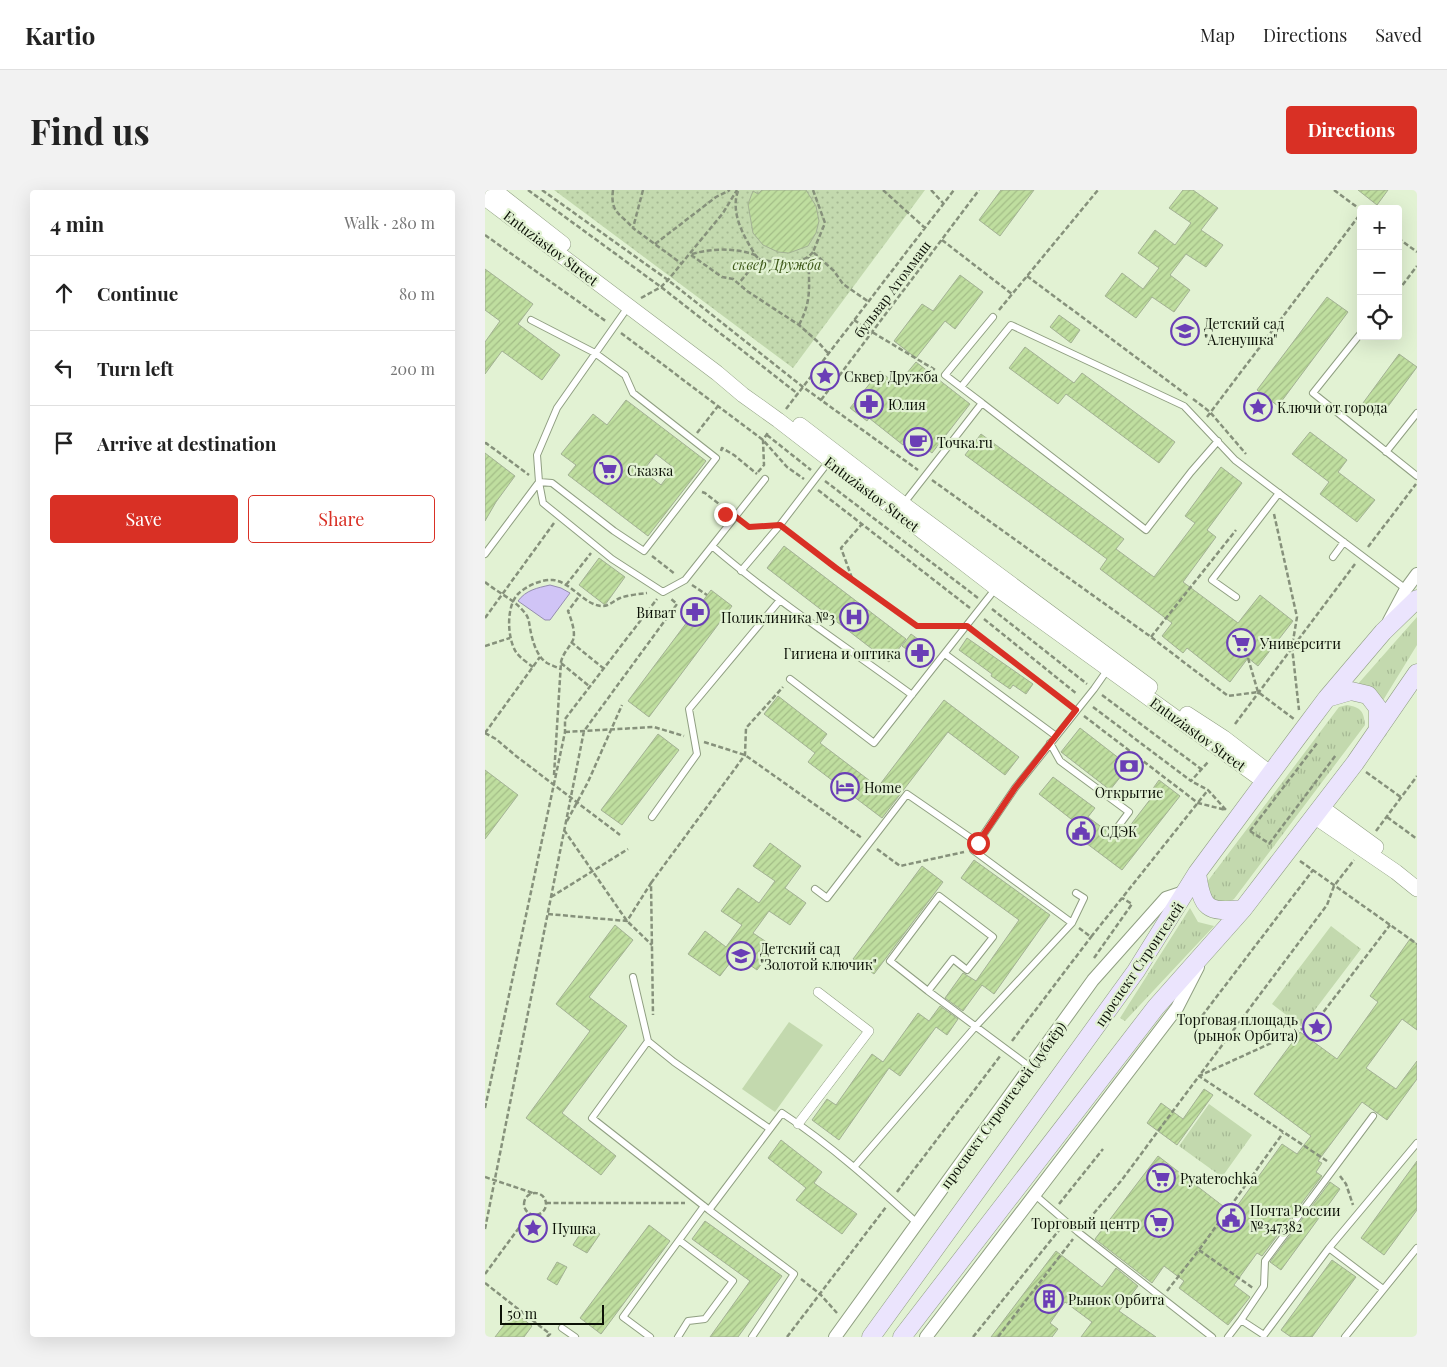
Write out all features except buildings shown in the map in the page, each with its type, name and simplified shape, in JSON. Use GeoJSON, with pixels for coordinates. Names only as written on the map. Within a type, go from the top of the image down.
{"type":"FeatureCollection","features":[{"type":"Feature","properties":{"kind":"main road","name":"проспект Строителей"},"geometry":{"type":"LineString","coordinates":[[871,1337],[1130,979],[1197,873],[1268,778],[1303,725],[1383,632],[1411,594]]}},
{"type":"Feature","properties":{"kind":"main road"},"geometry":{"type":"LineString","coordinates":[[902,1337],[1156,1007],[1206,953],[1243,909],[1281,849],[1318,811],[1355,763],[1417,672]]}},
{"type":"Feature","properties":{"kind":"main road"},"geometry":{"type":"LineString","coordinates":[[1327,698],[1351,692],[1368,695],[1377,708],[1378,730]]}},
{"type":"Feature","properties":{"kind":"main road"},"geometry":{"type":"LineString","coordinates":[[1197,873],[1200,896],[1207,905],[1220,912],[1243,909]]}},
{"type":"Feature","properties":{"kind":"street"},"geometry":{"type":"LineString","coordinates":[[494,190],[632,304],[784,412],[832,456],[903,504],[1179,708],[1224,738],[1268,778]]}},
{"type":"Feature","properties":{"kind":"street","name":"Entuziastov Street"},"geometry":{"type":"LineString","coordinates":[[485,198],[632,304],[717,373],[832,456],[996,588],[1108,669],[1268,778]]}},
{"type":"Feature","properties":{"kind":"street"},"geometry":{"type":"LineString","coordinates":[[1411,594],[1417,574]]}},
{"type":"Feature","properties":{"kind":"street"},"geometry":{"type":"LineString","coordinates":[[1318,811],[1369,841],[1417,878]]}},
{"type":"Feature","properties":{"kind":"street"},"geometry":{"type":"LineString","coordinates":[[1318,811],[1417,889]]}},
{"type":"Feature","properties":{"kind":"street","name":"проспект Строителей (дублёр)"},"geometry":{"type":"LineString","coordinates":[[835,1337],[1093,980],[1166,898],[1187,891]]}},
{"type":"Feature","properties":{"kind":"street"},"geometry":{"type":"LineString","coordinates":[[926,1337],[1177,1008],[1206,953]]}},
{"type":"Feature","properties":{"kind":"street"},"geometry":{"type":"LineString","coordinates":[[798,1124],[869,1031],[818,992]]}},
{"type":"Feature","properties":{"kind":"lane"},"geometry":{"type":"LineString","coordinates":[[632,304],[557,408],[537,455],[543,503],[612,559],[663,592],[685,580],[765,479]]}},
{"type":"Feature","properties":{"kind":"lane"},"geometry":{"type":"LineString","coordinates":[[993,317],[945,375],[1146,530],[1218,441]]}},
{"type":"Feature","properties":{"kind":"lane"},"geometry":{"type":"LineString","coordinates":[[531,320],[595,353],[625,376],[633,393],[716,458],[644,551],[551,483],[539,482]]}},
{"type":"Feature","properties":{"kind":"lane"},"geometry":{"type":"LineString","coordinates":[[961,387],[1011,325],[1184,406],[1235,460],[1411,594]]}},
{"type":"Feature","properties":{"kind":"lane"},"geometry":{"type":"LineString","coordinates":[[1357,338],[1313,393],[1417,476]]}},
{"type":"Feature","properties":{"kind":"lane"},"geometry":{"type":"LineString","coordinates":[[903,504],[982,403]]}},
{"type":"Feature","properties":{"kind":"lane"},"geometry":{"type":"LineString","coordinates":[[1386,452],[1417,413]]}},
{"type":"Feature","properties":{"kind":"lane"},"geometry":{"type":"LineString","coordinates":[[741,571],[780,525],[832,456]]}},
{"type":"Feature","properties":{"kind":"lane"},"geometry":{"type":"LineString","coordinates":[[485,554],[539,482]]}},
{"type":"Feature","properties":{"kind":"lane"},"geometry":{"type":"LineString","coordinates":[[1236,597],[1212,580],[1279,493]]}},
{"type":"Feature","properties":{"kind":"lane"},"geometry":{"type":"LineString","coordinates":[[1333,556],[1344,542]]}},
{"type":"Feature","properties":{"kind":"lane"},"geometry":{"type":"LineString","coordinates":[[712,546],[741,571],[780,600],[912,694]]}},
{"type":"Feature","properties":{"kind":"lane"},"geometry":{"type":"LineString","coordinates":[[790,680],[874,743],[996,588]]}},
{"type":"Feature","properties":{"kind":"lane"},"geometry":{"type":"LineString","coordinates":[[652,817],[697,754],[689,710],[780,600]]}},
{"type":"Feature","properties":{"kind":"lane"},"geometry":{"type":"LineString","coordinates":[[945,654],[1056,736]]}},
{"type":"Feature","properties":{"kind":"lane"},"geometry":{"type":"LineString","coordinates":[[1072,923],[973,850],[1015,788],[1108,669]]}},
{"type":"Feature","properties":{"kind":"lane"},"geometry":{"type":"LineString","coordinates":[[1050,743],[1060,761],[1129,812],[1117,828]]}},
{"type":"Feature","properties":{"kind":"lane"},"geometry":{"type":"LineString","coordinates":[[815,889],[827,898],[907,794],[978,843]]}},
{"type":"Feature","properties":{"kind":"lane"},"geometry":{"type":"LineString","coordinates":[[855,1166],[975,1026],[1072,923],[1084,898],[1076,893]]}},
{"type":"Feature","properties":{"kind":"lane"},"geometry":{"type":"LineString","coordinates":[[928,991],[953,959],[967,970],[993,937],[939,896],[891,961],[928,991],[1030,1067]]}},
{"type":"Feature","properties":{"kind":"lane"},"geometry":{"type":"LineString","coordinates":[[633,977],[648,1041],[673,1062],[770,1129]]}},
{"type":"Feature","properties":{"kind":"lane"},"geometry":{"type":"LineString","coordinates":[[648,1041],[592,1118],[706,1208],[794,1274],[752,1337]]}},
{"type":"Feature","properties":{"kind":"lane"},"geometry":{"type":"LineString","coordinates":[[650,1337],[623,1317],[680,1241],[782,1113],[855,1166],[917,1223]]}},
{"type":"Feature","properties":{"kind":"lane"},"geometry":{"type":"LineString","coordinates":[[1228,1337],[1264,1286],[1265,1261],[1373,1116]]}},
{"type":"Feature","properties":{"kind":"lane"},"geometry":{"type":"LineString","coordinates":[[1241,1320],[1264,1335],[1329,1248],[1417,1143]]}},
{"type":"Feature","properties":{"kind":"lane"},"geometry":{"type":"LineString","coordinates":[[1410,1152],[1417,1157]]}},
{"type":"Feature","properties":{"kind":"lane"},"geometry":{"type":"LineString","coordinates":[[1035,1195],[1078,1232],[1212,1337]]}},
{"type":"Feature","properties":{"kind":"lane"},"geometry":{"type":"LineString","coordinates":[[677,1337],[688,1321],[705,1319],[733,1281],[680,1241]]}},
{"type":"Feature","properties":{"kind":"lane"},"geometry":{"type":"LineString","coordinates":[[1329,1248],[1383,1289]]}},
{"type":"Feature","properties":{"kind":"lane"},"geometry":{"type":"LineString","coordinates":[[1345,1337],[1417,1248]]}},
{"type":"Feature","properties":{"kind":"lane"},"geometry":{"type":"LineString","coordinates":[[562,1328],[575,1337]]}},
{"type":"Feature","properties":{"kind":"path"},"geometry":{"type":"LineString","coordinates":[[528,190],[661,287],[798,394]]}},
{"type":"Feature","properties":{"kind":"path"},"geometry":{"type":"LineString","coordinates":[[542,190],[668,280],[803,387],[1151,637],[1228,696],[1258,692]]}},
{"type":"Feature","properties":{"kind":"path"},"geometry":{"type":"LineString","coordinates":[[613,190],[611,201],[614,209],[633,228],[682,264]]}},
{"type":"Feature","properties":{"kind":"path"},"geometry":{"type":"LineString","coordinates":[[633,228],[643,190]]}},
{"type":"Feature","properties":{"kind":"path"},"geometry":{"type":"LineString","coordinates":[[655,244],[715,197],[730,190]]}},
{"type":"Feature","properties":{"kind":"path"},"geometry":{"type":"LineString","coordinates":[[632,304],[661,287],[668,280],[723,213],[738,190]]}},
{"type":"Feature","properties":{"kind":"path"},"geometry":{"type":"LineString","coordinates":[[738,190],[736,196],[737,216],[740,228],[759,259],[779,263],[802,260],[809,257],[813,252],[825,223],[813,190]]}},
{"type":"Feature","properties":{"kind":"path"},"geometry":{"type":"LineString","coordinates":[[883,190],[925,228]]}},
{"type":"Feature","properties":{"kind":"path"},"geometry":{"type":"LineString","coordinates":[[931,190],[944,204]]}},
{"type":"Feature","properties":{"kind":"path"},"geometry":{"type":"LineString","coordinates":[[784,412],[955,190]]}},
{"type":"Feature","properties":{"kind":"path","name":"бульвар Атоммаш"},"geometry":{"type":"LineString","coordinates":[[821,400],[979,190]]}},
{"type":"Feature","properties":{"kind":"path"},"geometry":{"type":"LineString","coordinates":[[993,317],[1098,190]]}},
{"type":"Feature","properties":{"kind":"path"},"geometry":{"type":"LineString","coordinates":[[1335,190],[1357,208]]}},
{"type":"Feature","properties":{"kind":"path"},"geometry":{"type":"LineString","coordinates":[[1201,424],[1357,216]]}},
{"type":"Feature","properties":{"kind":"path"},"geometry":{"type":"LineString","coordinates":[[485,235],[614,327],[763,440],[787,467],[977,613],[1084,700],[1191,781],[1208,790],[1226,810],[1198,803],[967,626],[917,626],[852,580],[780,525],[749,527],[705,493]]}},
{"type":"Feature","properties":{"kind":"path"},"geometry":{"type":"LineString","coordinates":[[941,240],[1012,294]]}},
{"type":"Feature","properties":{"kind":"path"},"geometry":{"type":"LineString","coordinates":[[1402,241],[1417,252]]}},
{"type":"Feature","properties":{"kind":"path"},"geometry":{"type":"LineString","coordinates":[[691,254],[707,250],[745,251],[756,256]]}},
{"type":"Feature","properties":{"kind":"path"},"geometry":{"type":"LineString","coordinates":[[813,252],[834,271],[843,284],[869,302]]}},
{"type":"Feature","properties":{"kind":"path"},"geometry":{"type":"LineString","coordinates":[[691,254],[722,276],[733,279],[747,291],[799,325],[828,352],[828,355]]}},
{"type":"Feature","properties":{"kind":"path"},"geometry":{"type":"LineString","coordinates":[[799,325],[810,295],[809,257]]}},
{"type":"Feature","properties":{"kind":"path"},"geometry":{"type":"LineString","coordinates":[[739,283],[759,259]]}},
{"type":"Feature","properties":{"kind":"path"},"geometry":{"type":"LineString","coordinates":[[1402,286],[1417,266]]}},
{"type":"Feature","properties":{"kind":"path"},"geometry":{"type":"LineString","coordinates":[[1027,276],[1210,412]]}},
{"type":"Feature","properties":{"kind":"path"},"geometry":{"type":"LineString","coordinates":[[854,320],[945,375]]}},
{"type":"Feature","properties":{"kind":"path"},"geometry":{"type":"LineString","coordinates":[[692,439],[718,406]]}},
{"type":"Feature","properties":{"kind":"path"},"geometry":{"type":"LineString","coordinates":[[733,455],[757,474],[763,465],[763,440]]}},
{"type":"Feature","properties":{"kind":"path"},"geometry":{"type":"LineString","coordinates":[[485,444],[539,482]]}},
{"type":"Feature","properties":{"kind":"path"},"geometry":{"type":"LineString","coordinates":[[1235,724],[1417,483]]}},
{"type":"Feature","properties":{"kind":"path"},"geometry":{"type":"LineString","coordinates":[[725,514],[727,510]]}},
{"type":"Feature","properties":{"kind":"path"},"geometry":{"type":"LineString","coordinates":[[485,618],[559,515]]}},
{"type":"Feature","properties":{"kind":"path"},"geometry":{"type":"LineString","coordinates":[[852,580],[841,548],[862,524]]}},
{"type":"Feature","properties":{"kind":"path"},"geometry":{"type":"LineString","coordinates":[[1151,637],[1241,524]]}},
{"type":"Feature","properties":{"kind":"path"},"geometry":{"type":"LineString","coordinates":[[566,585],[597,546]]}},
{"type":"Feature","properties":{"kind":"path"},"geometry":{"type":"LineString","coordinates":[[655,558],[670,569]]}},
{"type":"Feature","properties":{"kind":"path"},"geometry":{"type":"LineString","coordinates":[[485,1108],[565,732],[565,719],[676,575]]}},
{"type":"Feature","properties":{"kind":"path"},"geometry":{"type":"LineString","coordinates":[[485,1229],[584,731],[677,604],[663,592],[621,597],[605,606],[593,604],[566,585],[553,580],[537,582],[518,594],[514,601],[509,624],[510,638],[516,653],[533,667]]}},
{"type":"Feature","properties":{"kind":"path"},"geometry":{"type":"LineString","coordinates":[[485,582],[514,601],[526,614],[533,642],[540,658],[561,669]]}},
{"type":"Feature","properties":{"kind":"path"},"geometry":{"type":"LineString","coordinates":[[553,784],[561,662],[573,639],[573,628],[568,611],[580,595]]}},
{"type":"Feature","properties":{"kind":"path"},"geometry":{"type":"LineString","coordinates":[[485,646],[510,638]]}},
{"type":"Feature","properties":{"kind":"path"},"geometry":{"type":"LineString","coordinates":[[571,642],[603,668]]}},
{"type":"Feature","properties":{"kind":"path"},"geometry":{"type":"LineString","coordinates":[[1292,647],[1303,725]]}},
{"type":"Feature","properties":{"kind":"path"},"geometry":{"type":"LineString","coordinates":[[540,658],[485,733],[496,739],[621,835]]}},
{"type":"Feature","properties":{"kind":"path"},"geometry":{"type":"LineString","coordinates":[[1248,658],[1258,692],[1303,725]]}},
{"type":"Feature","properties":{"kind":"path"},"geometry":{"type":"LineString","coordinates":[[561,662],[589,686]]}},
{"type":"Feature","properties":{"kind":"path"},"geometry":{"type":"LineString","coordinates":[[627,921],[651,882],[745,755],[746,728],[790,680]]}},
{"type":"Feature","properties":{"kind":"path"},"geometry":{"type":"LineString","coordinates":[[565,824],[588,782],[622,705]]}},
{"type":"Feature","properties":{"kind":"path"},"geometry":{"type":"LineString","coordinates":[[565,732],[654,727],[745,755],[869,844]]}},
{"type":"Feature","properties":{"kind":"path"},"geometry":{"type":"LineString","coordinates":[[1318,742],[1248,830],[1313,870],[1417,944]]}},
{"type":"Feature","properties":{"kind":"path"},"geometry":{"type":"LineString","coordinates":[[1269,844],[1336,755]]}},
{"type":"Feature","properties":{"kind":"path"},"geometry":{"type":"LineString","coordinates":[[1191,781],[1207,762]]}},
{"type":"Feature","properties":{"kind":"path"},"geometry":{"type":"LineString","coordinates":[[1355,763],[1402,798]]}},
{"type":"Feature","properties":{"kind":"path"},"geometry":{"type":"LineString","coordinates":[[1369,841],[1417,776]]}},
{"type":"Feature","properties":{"kind":"path"},"geometry":{"type":"LineString","coordinates":[[787,1337],[1091,936],[1208,790]]}},
{"type":"Feature","properties":{"kind":"path"},"geometry":{"type":"LineString","coordinates":[[1387,816],[1417,840]]}},
{"type":"Feature","properties":{"kind":"path"},"geometry":{"type":"LineString","coordinates":[[564,830],[627,921],[652,945]]}},
{"type":"Feature","properties":{"kind":"path"},"geometry":{"type":"LineString","coordinates":[[551,897],[628,849]]}},
{"type":"Feature","properties":{"kind":"path"},"geometry":{"type":"LineString","coordinates":[[877,849],[900,866],[973,850]]}},
{"type":"Feature","properties":{"kind":"path"},"geometry":{"type":"LineString","coordinates":[[998,1337],[1078,1232],[1121,1181],[1327,905],[1335,886],[1355,859]]}},
{"type":"Feature","properties":{"kind":"path"},"geometry":{"type":"LineString","coordinates":[[1201,1016],[1313,870]]}},
{"type":"Feature","properties":{"kind":"path"},"geometry":{"type":"LineString","coordinates":[[651,882],[653,1024]]}},
{"type":"Feature","properties":{"kind":"path"},"geometry":{"type":"LineString","coordinates":[[548,914],[627,921]]}},
{"type":"Feature","properties":{"kind":"path"},"geometry":{"type":"LineString","coordinates":[[1072,923],[1091,936]]}},
{"type":"Feature","properties":{"kind":"path"},"geometry":{"type":"LineString","coordinates":[[1199,1076],[1315,1023],[1390,925]]}},
{"type":"Feature","properties":{"kind":"path"},"geometry":{"type":"LineString","coordinates":[[1199,1076],[1325,1159],[1346,1184],[1357,1216]]}},
{"type":"Feature","properties":{"kind":"path"},"geometry":{"type":"LineString","coordinates":[[1162,1298],[1199,1250],[1283,1132]]}},
{"type":"Feature","properties":{"kind":"path"},"geometry":{"type":"LineString","coordinates":[[1054,1211],[1103,1149]]}},
{"type":"Feature","properties":{"kind":"path"},"geometry":{"type":"LineString","coordinates":[[485,1177],[543,1196],[546,1207],[540,1214],[532,1216],[524,1209],[524,1201],[526,1196],[533,1193]]}},
{"type":"Feature","properties":{"kind":"path"},"geometry":{"type":"LineString","coordinates":[[546,1203],[700,1203],[706,1208]]}},
{"type":"Feature","properties":{"kind":"path"},"geometry":{"type":"LineString","coordinates":[[485,1274],[529,1214]]}},
{"type":"Feature","properties":{"kind":"path"},"geometry":{"type":"LineString","coordinates":[[973,1337],[1066,1222]]}},
{"type":"Feature","properties":{"kind":"path"},"geometry":{"type":"LineString","coordinates":[[1199,1250],[1259,1293]]}},
{"type":"Feature","properties":{"kind":"path"},"geometry":{"type":"LineString","coordinates":[[794,1274],[820,1294],[845,1322]]}},
{"type":"Feature","properties":{"kind":"path"},"geometry":{"type":"LineString","coordinates":[[485,1283],[550,1334],[547,1337]]}},
{"type":"Feature","properties":{"kind":"green space","name":"сквер Дружба"},"geometry":{"type":"Polygon","coordinates":[[[554,190],[925,190],[793,368],[554,190]]]}},
{"type":"Feature","properties":{"kind":"green space"},"geometry":{"type":"Polygon","coordinates":[[[1417,617],[1417,645],[1382,702],[1357,685],[1417,617]]]}},
{"type":"Feature","properties":{"kind":"green space"},"geometry":{"type":"Polygon","coordinates":[[[1347,705],[1356,707],[1361,711],[1365,725],[1234,899],[1224,905],[1212,900],[1207,882],[1339,707],[1347,705]]]}},
{"type":"Feature","properties":{"kind":"green space"},"geometry":{"type":"Polygon","coordinates":[[[1190,908],[1198,922],[1214,926],[1125,1021],[1120,1018],[1190,908]]]}},
{"type":"Feature","properties":{"kind":"green space"},"geometry":{"type":"Polygon","coordinates":[[[1331,926],[1361,949],[1302,1027],[1272,1004],[1331,926]]]}},
{"type":"Feature","properties":{"kind":"green space"},"geometry":{"type":"Polygon","coordinates":[[[789,1022],[823,1045],[775,1112],[742,1089],[789,1022]]]}},
{"type":"Feature","properties":{"kind":"green space"},"geometry":{"type":"Polygon","coordinates":[[[1209,1104],[1252,1135],[1222,1177],[1179,1146],[1209,1104]]]}},
{"type":"Feature","properties":{"kind":"shaded area"},"geometry":{"type":"Polygon","coordinates":[[[550,585],[570,593],[550,620],[545,620],[518,601],[536,588],[550,585]]]}},
{"type":"Feature","properties":{"kind":"place","name":"Детский сад \"Аленушка\""},"geometry":{"type":"Point","coordinates":[1185,331]}},
{"type":"Feature","properties":{"kind":"place","name":"Сквер Дружба"},"geometry":{"type":"Point","coordinates":[825,376]}},
{"type":"Feature","properties":{"kind":"place","name":"Юлия"},"geometry":{"type":"Point","coordinates":[869,404]}},
{"type":"Feature","properties":{"kind":"place","name":"Ключи от города"},"geometry":{"type":"Point","coordinates":[1258,407]}},
{"type":"Feature","properties":{"kind":"place","name":"Точка.ru"},"geometry":{"type":"Point","coordinates":[918,442]}},
{"type":"Feature","properties":{"kind":"place","name":"Сказка"},"geometry":{"type":"Point","coordinates":[608,470]}},
{"type":"Feature","properties":{"kind":"place","name":"Виват"},"geometry":{"type":"Point","coordinates":[695,612]}},
{"type":"Feature","properties":{"kind":"place","name":"Поликлиника №3"},"geometry":{"type":"Point","coordinates":[854,617]}},
{"type":"Feature","properties":{"kind":"place","name":"Университи"},"geometry":{"type":"Point","coordinates":[1241,643]}},
{"type":"Feature","properties":{"kind":"place","name":"Гигиена и оптика"},"geometry":{"type":"Point","coordinates":[920,653]}},
{"type":"Feature","properties":{"kind":"place","name":"Открытие"},"geometry":{"type":"Point","coordinates":[1129,766]}},
{"type":"Feature","properties":{"kind":"place","name":"Home"},"geometry":{"type":"Point","coordinates":[845,787]}},
{"type":"Feature","properties":{"kind":"place","name":"СДЭК"},"geometry":{"type":"Point","coordinates":[1081,831]}},
{"type":"Feature","properties":{"kind":"place","name":"Детский сад \"Золотой ключик\""},"geometry":{"type":"Point","coordinates":[741,956]}},
{"type":"Feature","properties":{"kind":"place","name":"Торговая площадь (рынок Орбита)"},"geometry":{"type":"Point","coordinates":[1317,1027]}},
{"type":"Feature","properties":{"kind":"place","name":"Pyaterochka"},"geometry":{"type":"Point","coordinates":[1161,1178]}},
{"type":"Feature","properties":{"kind":"place","name":"Почта России №347382"},"geometry":{"type":"Point","coordinates":[1231,1218]}},
{"type":"Feature","properties":{"kind":"place","name":"Торговый центр"},"geometry":{"type":"Point","coordinates":[1159,1223]}},
{"type":"Feature","properties":{"kind":"place","name":"Пушка"},"geometry":{"type":"Point","coordinates":[533,1228]}},
{"type":"Feature","properties":{"kind":"place","name":"Рынок Орбита"},"geometry":{"type":"Point","coordinates":[1049,1299]}},
{"type":"Feature","properties":{"kind":"route"},"geometry":{"type":"LineString","coordinates":[[725,514],[727,510],[749,527],[780,525],[917,626],[967,626],[1076,710],[1015,788],[978,843]]}}]}
